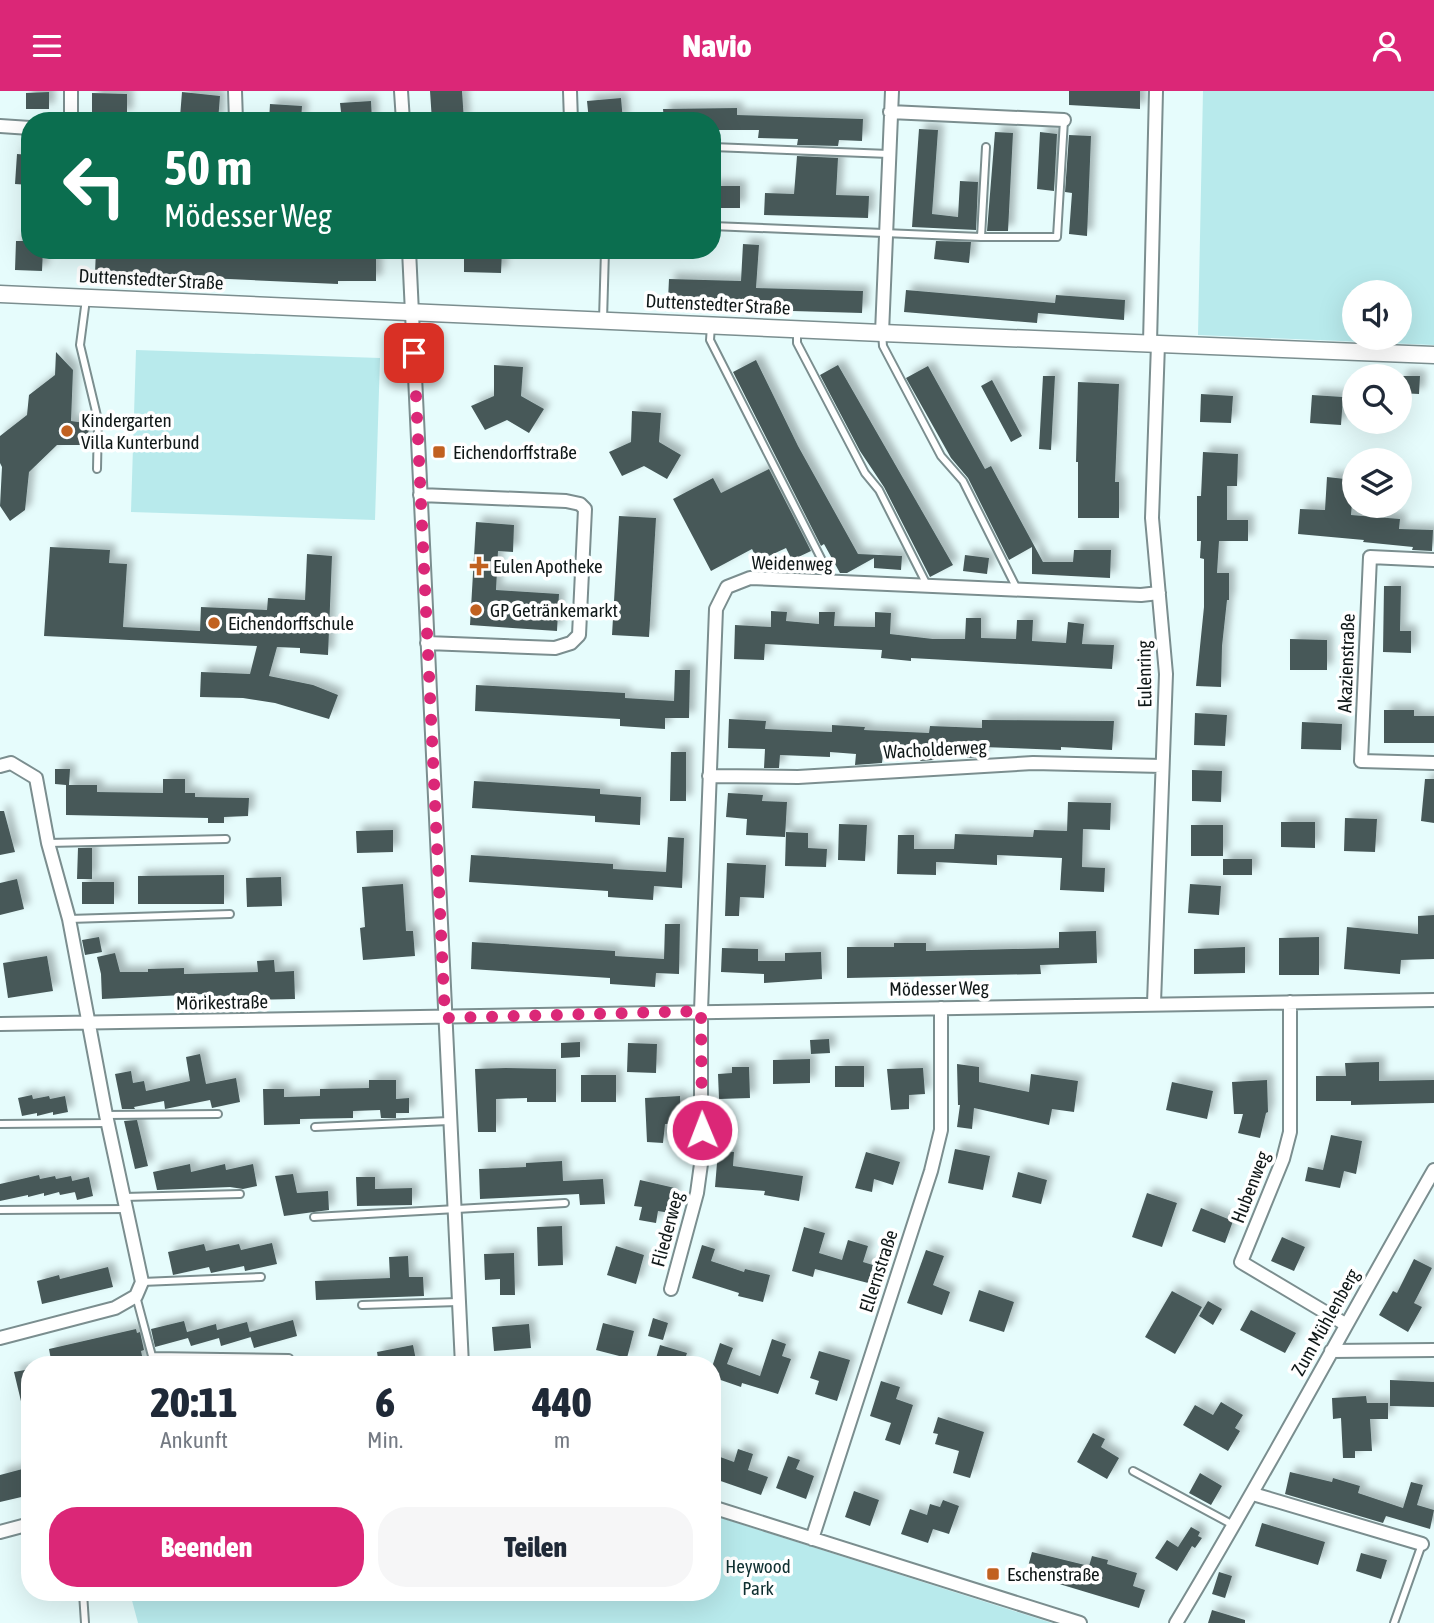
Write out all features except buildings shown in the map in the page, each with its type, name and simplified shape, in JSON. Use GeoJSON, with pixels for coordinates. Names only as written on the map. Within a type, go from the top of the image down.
{"type":"FeatureCollection","features":[{"type":"Feature","properties":{"kind":"street"},"geometry":{"type":"LineString","coordinates":[[71,91],[71,112]]}},
{"type":"Feature","properties":{"kind":"street"},"geometry":{"type":"LineString","coordinates":[[235,91],[236,112]]}},
{"type":"Feature","properties":{"kind":"street"},"geometry":{"type":"LineString","coordinates":[[401,91],[402,112]]}},
{"type":"Feature","properties":{"kind":"street"},"geometry":{"type":"LineString","coordinates":[[570,91],[571,112]]}},
{"type":"Feature","properties":{"kind":"street"},"geometry":{"type":"LineString","coordinates":[[883,333],[892,91]]}},
{"type":"Feature","properties":{"kind":"street","name":"Eulenring"},"geometry":{"type":"LineString","coordinates":[[1154,1003],[1166,674],[1152,518],[1156,91]]}},
{"type":"Feature","properties":{"kind":"street"},"geometry":{"type":"LineString","coordinates":[[890,112],[1064,120]]}},
{"type":"Feature","properties":{"kind":"street"},"geometry":{"type":"LineString","coordinates":[[0,126],[21,127]]}},
{"type":"Feature","properties":{"kind":"street"},"geometry":{"type":"LineString","coordinates":[[409,259],[461,1356]]}},
{"type":"Feature","properties":{"kind":"street","name":"Duttenstedter Straße"},"geometry":{"type":"LineString","coordinates":[[0,295],[1434,355]]}},
{"type":"Feature","properties":{"kind":"street"},"geometry":{"type":"LineString","coordinates":[[420,495],[566,501],[580,504],[585,509],[579,635],[571,643],[555,648],[427,643]]}},
{"type":"Feature","properties":{"kind":"street","name":"Akazienstraße"},"geometry":{"type":"LineString","coordinates":[[1434,559],[1370,557],[1361,761],[1434,763]]}},
{"type":"Feature","properties":{"kind":"street","name":"Weidenweg"},"geometry":{"type":"LineString","coordinates":[[701,1011],[716,609],[727,587],[750,578],[1140,595],[1159,593]]}},
{"type":"Feature","properties":{"kind":"street"},"geometry":{"type":"LineString","coordinates":[[0,766],[11,763],[36,778],[48,843],[69,919],[107,1119],[142,1282],[136,1296],[115,1308],[0,1338]]}},
{"type":"Feature","properties":{"kind":"street","name":"Wacholderweg"},"geometry":{"type":"LineString","coordinates":[[709,776],[798,776],[1033,763],[1162,766]]}},
{"type":"Feature","properties":{"kind":"street","name":"Mödesser Weg"},"geometry":{"type":"LineString","coordinates":[[445,1018],[701,1011],[1434,1000]]}},
{"type":"Feature","properties":{"kind":"street","name":"Hubenweg"},"geometry":{"type":"LineString","coordinates":[[1290,1002],[1290,1132],[1283,1159],[1241,1262],[1345,1324]]}},
{"type":"Feature","properties":{"kind":"street","name":"Ellernstraße"},"geometry":{"type":"LineString","coordinates":[[812,1539],[941,1130],[941,1007]]}},
{"type":"Feature","properties":{"kind":"street","name":"Fliederweg"},"geometry":{"type":"LineString","coordinates":[[671,1289],[697,1193],[701,1164],[701,1011]]}},
{"type":"Feature","properties":{"kind":"street","name":"Mörikestraße"},"geometry":{"type":"LineString","coordinates":[[0,1024],[445,1018]]}},
{"type":"Feature","properties":{"kind":"street","name":"Zum Mühlenberg"},"geometry":{"type":"LineString","coordinates":[[1177,1623],[1235,1526],[1345,1324],[1434,1170]]}},
{"type":"Feature","properties":{"kind":"street"},"geometry":{"type":"LineString","coordinates":[[1331,1351],[1434,1350]]}},
{"type":"Feature","properties":{"kind":"street"},"geometry":{"type":"LineString","coordinates":[[1252,1494],[1422,1543]]}},
{"type":"Feature","properties":{"kind":"street"},"geometry":{"type":"LineString","coordinates":[[721,1510],[1080,1623]]}},
{"type":"Feature","properties":{"kind":"street"},"geometry":{"type":"LineString","coordinates":[[0,1532],[21,1526]]}},
{"type":"Feature","properties":{"kind":"lane"},"geometry":{"type":"LineString","coordinates":[[721,226],[1057,237],[1064,120]]}},
{"type":"Feature","properties":{"kind":"lane"},"geometry":{"type":"LineString","coordinates":[[721,147],[889,155]]}},
{"type":"Feature","properties":{"kind":"lane"},"geometry":{"type":"LineString","coordinates":[[981,236],[986,147]]}},
{"type":"Feature","properties":{"kind":"lane"},"geometry":{"type":"LineString","coordinates":[[603,320],[605,259]]}},
{"type":"Feature","properties":{"kind":"lane"},"geometry":{"type":"LineString","coordinates":[[86,297],[80,345],[98,420],[97,469]]}},
{"type":"Feature","properties":{"kind":"lane"},"geometry":{"type":"LineString","coordinates":[[710,325],[710,340],[833,582]]}},
{"type":"Feature","properties":{"kind":"lane"},"geometry":{"type":"LineString","coordinates":[[796,329],[797,343],[865,473],[879,490],[928,587]]}},
{"type":"Feature","properties":{"kind":"lane"},"geometry":{"type":"LineString","coordinates":[[883,333],[883,346],[941,456],[963,481],[1017,589]]}},
{"type":"Feature","properties":{"kind":"lane"},"geometry":{"type":"LineString","coordinates":[[48,843],[226,839]]}},
{"type":"Feature","properties":{"kind":"lane"},"geometry":{"type":"LineString","coordinates":[[69,919],[230,915]]}},
{"type":"Feature","properties":{"kind":"lane"},"geometry":{"type":"LineString","coordinates":[[0,1124],[218,1114]]}},
{"type":"Feature","properties":{"kind":"lane"},"geometry":{"type":"LineString","coordinates":[[315,1127],[449,1121]]}},
{"type":"Feature","properties":{"kind":"lane"},"geometry":{"type":"LineString","coordinates":[[0,1210],[240,1194]]}},
{"type":"Feature","properties":{"kind":"lane"},"geometry":{"type":"LineString","coordinates":[[314,1217],[565,1203]]}},
{"type":"Feature","properties":{"kind":"lane"},"geometry":{"type":"LineString","coordinates":[[142,1282],[261,1276]]}},
{"type":"Feature","properties":{"kind":"lane"},"geometry":{"type":"LineString","coordinates":[[136,1296],[152,1356]]}},
{"type":"Feature","properties":{"kind":"lane"},"geometry":{"type":"LineString","coordinates":[[362,1305],[458,1302]]}},
{"type":"Feature","properties":{"kind":"lane"},"geometry":{"type":"LineString","coordinates":[[1133,1471],[1235,1526]]}},
{"type":"Feature","properties":{"kind":"lane"},"geometry":{"type":"LineString","coordinates":[[1394,1623],[1422,1543]]}},
{"type":"Feature","properties":{"kind":"lane"},"geometry":{"type":"LineString","coordinates":[[84,1601],[85,1623]]}},
{"type":"Feature","properties":{"kind":"green space"},"geometry":{"type":"Polygon","coordinates":[[[1203,91],[1434,91],[1434,345],[1412,344],[1412,280],[1342,280],[1342,341],[1198,335],[1203,91]]]}},
{"type":"Feature","properties":{"kind":"green space"},"geometry":{"type":"Polygon","coordinates":[[[136,350],[380,358],[375,520],[131,512],[136,350]]]}},
{"type":"Feature","properties":{"kind":"green space","name":"Heywood Park"},"geometry":{"type":"Polygon","coordinates":[[[721,1518],[1052,1623],[138,1623],[132,1601],[721,1601],[721,1518]]]}},
{"type":"Feature","properties":{"kind":"place","name":"Kindergarten Villa Kunterbund"},"geometry":{"type":"Point","coordinates":[67,431]}},
{"type":"Feature","properties":{"kind":"place","name":"Eichendorffstraße"},"geometry":{"type":"Point","coordinates":[439,452]}},
{"type":"Feature","properties":{"kind":"place","name":"Eulen Apotheke"},"geometry":{"type":"Point","coordinates":[479,566]}},
{"type":"Feature","properties":{"kind":"place","name":"GP Getränkemarkt"},"geometry":{"type":"Point","coordinates":[476,610]}},
{"type":"Feature","properties":{"kind":"place","name":"Eichendorffschule"},"geometry":{"type":"Point","coordinates":[214,623]}},
{"type":"Feature","properties":{"kind":"place","name":"Eschenstraße"},"geometry":{"type":"Point","coordinates":[993,1574]}},
{"type":"Feature","properties":{"kind":"route"},"geometry":{"type":"LineString","coordinates":[[414,353],[445,1018],[701,1011],[702,1130]]}}]}
